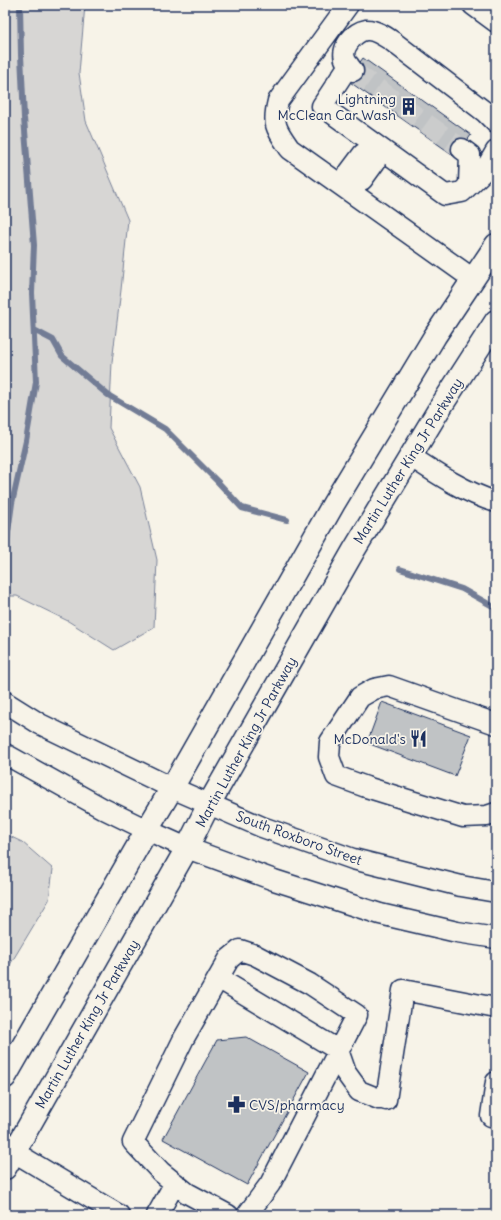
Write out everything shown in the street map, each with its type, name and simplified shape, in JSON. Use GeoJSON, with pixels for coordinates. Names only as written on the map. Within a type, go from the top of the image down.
{"type":"FeatureCollection","features":[{"type":"Feature","properties":{"kind":"main road"},"geometry":{"type":"LineString","coordinates":[[5,1077],[334,503],[435,336],[496,245]]}},
{"type":"Feature","properties":{"kind":"main road","name":"Martin Luther King Jr Parkway"},"geometry":{"type":"LineString","coordinates":[[9,1160],[187,848],[210,804],[354,550],[410,456],[496,321]]}},
{"type":"Feature","properties":{"kind":"street"},"geometry":{"type":"LineString","coordinates":[[348,5],[278,101],[274,116],[278,132],[290,149],[350,186],[473,280]]}},
{"type":"Feature","properties":{"kind":"street"},"geometry":{"type":"LineString","coordinates":[[473,5],[496,22]]}},
{"type":"Feature","properties":{"kind":"street"},"geometry":{"type":"LineString","coordinates":[[496,123],[485,112],[404,50],[381,34],[366,30],[349,41],[344,50],[345,60],[351,68],[322,106],[374,149],[445,195],[462,192],[485,170],[496,151]]}},
{"type":"Feature","properties":{"kind":"street"},"geometry":{"type":"LineString","coordinates":[[350,186],[362,180],[375,162],[374,149]]}},
{"type":"Feature","properties":{"kind":"street"},"geometry":{"type":"LineString","coordinates":[[462,149],[470,155],[469,184]]}},
{"type":"Feature","properties":{"kind":"street"},"geometry":{"type":"LineString","coordinates":[[410,456],[443,478],[496,502]]}},
{"type":"Feature","properties":{"kind":"street"},"geometry":{"type":"LineString","coordinates":[[496,724],[389,686],[374,689],[360,697],[330,742],[329,757],[336,776],[366,787],[463,818],[487,816],[496,813]]}},
{"type":"Feature","properties":{"kind":"street","name":"South Roxboro Street"},"geometry":{"type":"LineString","coordinates":[[5,702],[40,724],[172,788],[262,827],[353,859],[461,886],[496,892]]}},
{"type":"Feature","properties":{"kind":"street"},"geometry":{"type":"LineString","coordinates":[[5,754],[102,808],[187,848],[274,880],[380,914],[457,932],[496,938]]}},
{"type":"Feature","properties":{"kind":"street"},"geometry":{"type":"LineString","coordinates":[[228,1215],[187,1192],[175,1183],[161,1172],[133,1142],[184,1038],[229,959],[240,950],[255,955],[310,984],[357,1015],[270,1184],[247,1215]]}},
{"type":"Feature","properties":{"kind":"street"},"geometry":{"type":"LineString","coordinates":[[218,978],[338,1050],[346,1073],[359,1091],[383,1099],[403,990],[496,1008]]}},
{"type":"Feature","properties":{"kind":"street"},"geometry":{"type":"LineString","coordinates":[[491,1116],[496,1082]]}},
{"type":"Feature","properties":{"kind":"street"},"geometry":{"type":"LineString","coordinates":[[9,1160],[119,1215]]}},
{"type":"Feature","properties":{"kind":"street"},"geometry":{"type":"LineString","coordinates":[[157,1215],[175,1183]]}},
{"type":"Feature","properties":{"kind":"shaded area"},"geometry":{"type":"Polygon","coordinates":[[[5,5],[85,5],[79,73],[86,121],[128,220],[112,362],[109,428],[140,487],[157,560],[154,627],[114,650],[68,621],[17,596],[5,596],[5,5]]]}},
{"type":"Feature","properties":{"kind":"shaded area"},"geometry":{"type":"Polygon","coordinates":[[[5,834],[22,842],[53,869],[49,900],[5,973],[5,834]]]}},
{"type":"Feature","properties":{"kind":"building","name":"Lightning McClean Car Wash"},"geometry":{"type":"Polygon","coordinates":[[[363,58],[471,135],[456,157],[347,80],[363,58]]]}},
{"type":"Feature","properties":{"kind":"building","name":"McDonald's"},"geometry":{"type":"Polygon","coordinates":[[[382,702],[471,735],[455,776],[367,743],[382,702]]]}},
{"type":"Feature","properties":{"kind":"building","name":"CVS/pharmacy"},"geometry":{"type":"Polygon","coordinates":[[[246,1037],[309,1072],[247,1185],[163,1139],[217,1040],[246,1037]]]}},
{"type":"Feature","properties":{"kind":"waterway"},"geometry":{"type":"LineString","coordinates":[[5,554],[12,503],[26,441],[36,382],[32,293],[34,245],[24,118],[20,5]]}},
{"type":"Feature","properties":{"kind":"waterway"},"geometry":{"type":"LineString","coordinates":[[34,330],[53,340],[62,356],[108,395],[165,429],[242,508],[287,520]]}},
{"type":"Feature","properties":{"kind":"waterway"},"geometry":{"type":"LineString","coordinates":[[400,569],[462,589],[496,608]]}},
{"type":"Feature","properties":{"kind":"tunnel"},"geometry":{"type":"LineString","coordinates":[[353,71],[462,149]]}},
{"type":"Feature","properties":{"kind":"place","name":"Lightning McClean Car Wash"},"geometry":{"type":"Point","coordinates":[409,107]}},
{"type":"Feature","properties":{"kind":"place","name":"McDonald's"},"geometry":{"type":"Point","coordinates":[419,739]}},
{"type":"Feature","properties":{"kind":"place","name":"CVS/pharmacy"},"geometry":{"type":"Point","coordinates":[236,1105]}}]}
